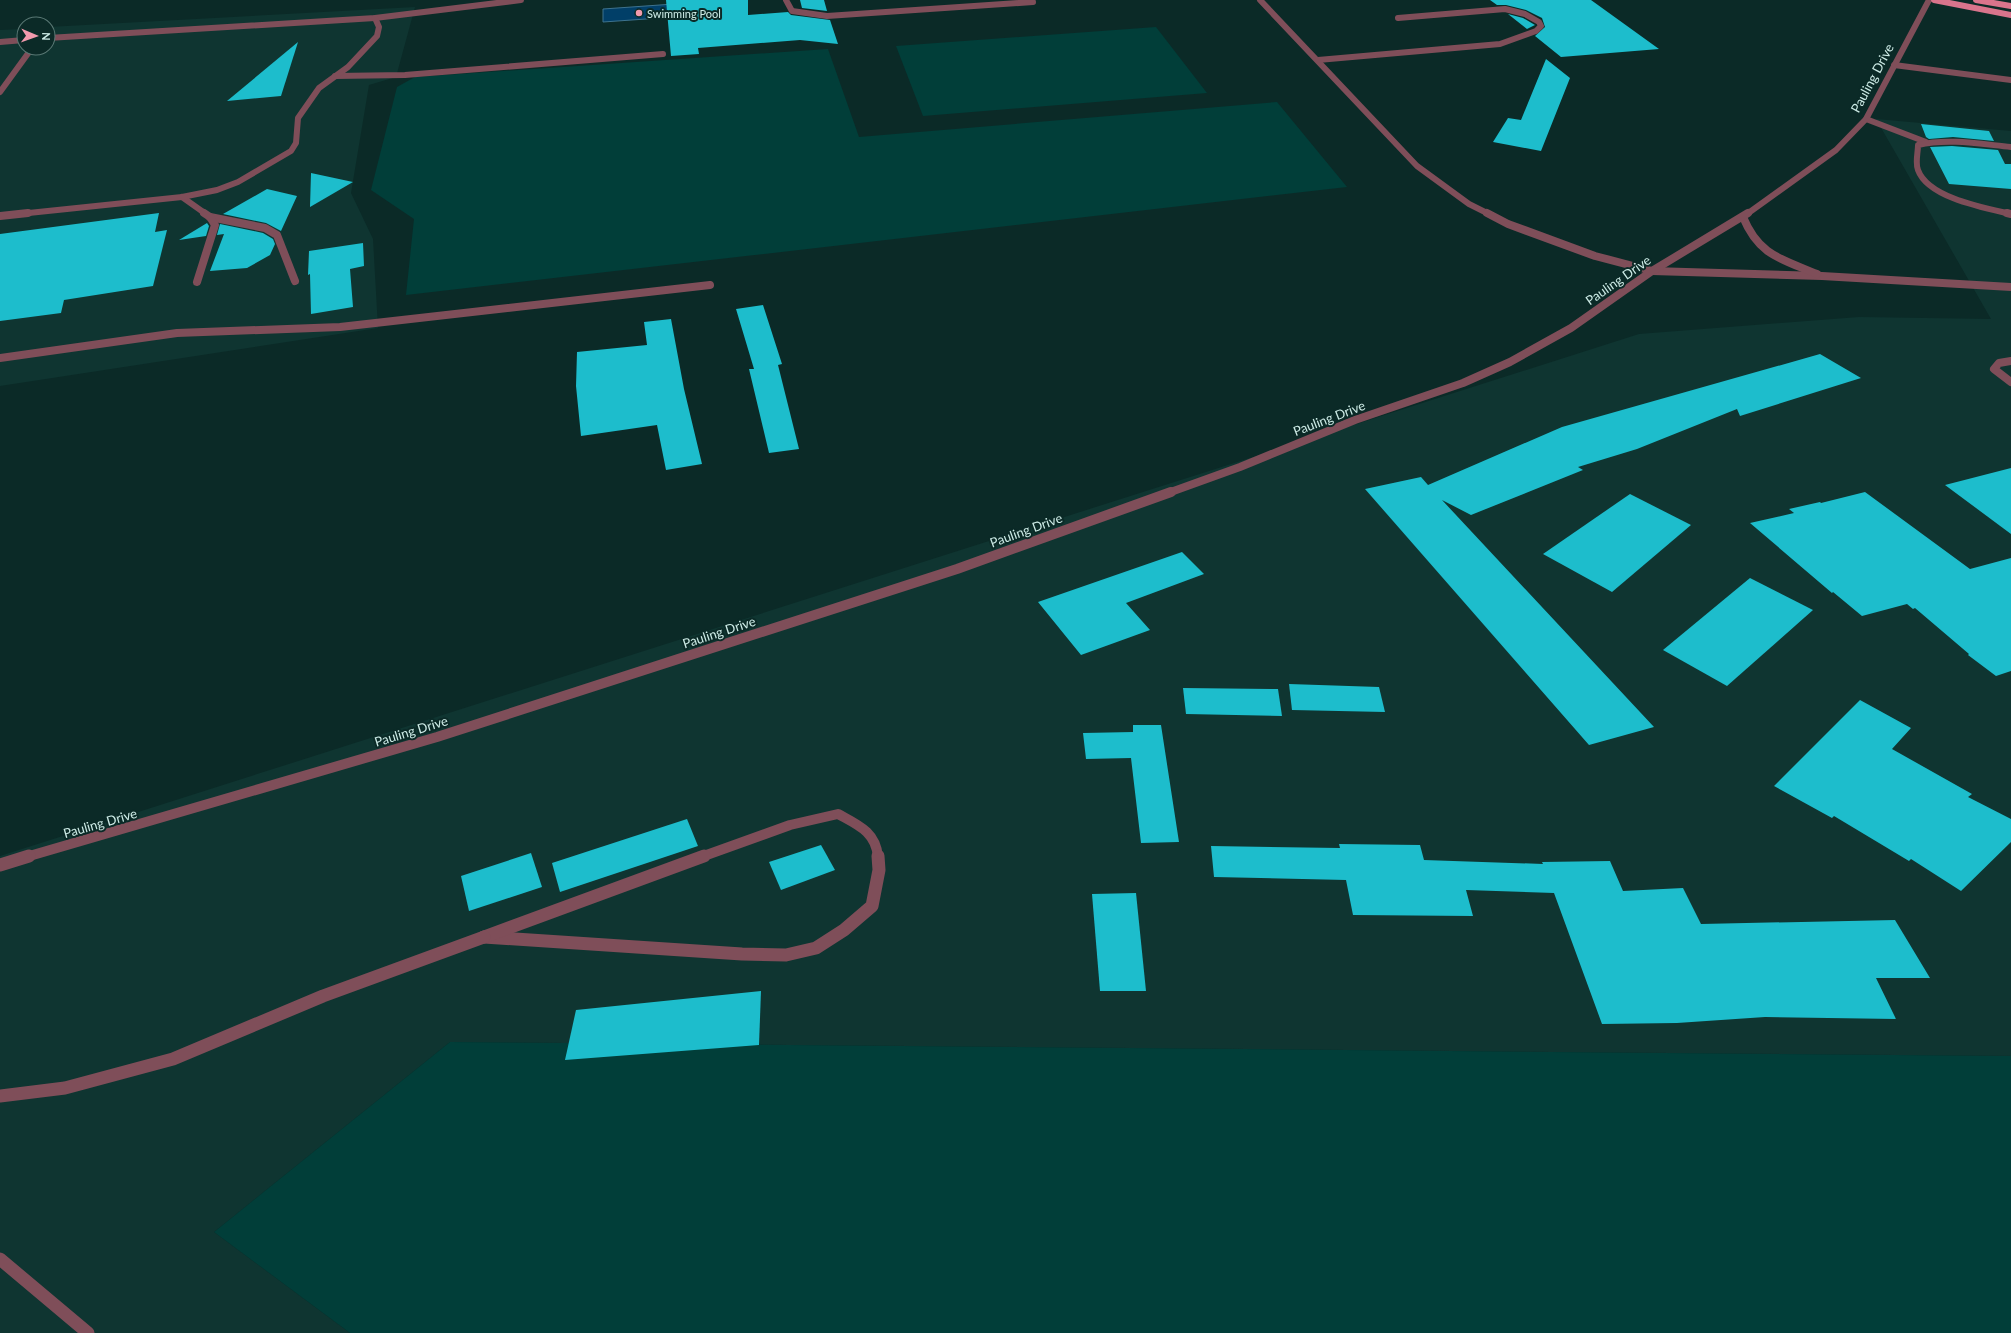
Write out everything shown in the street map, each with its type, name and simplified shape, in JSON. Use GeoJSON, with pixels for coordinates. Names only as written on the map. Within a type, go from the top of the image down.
{"type":"FeatureCollection","features":[{"type":"Feature","properties":{"kind":"main road"},"geometry":{"type":"LineString","coordinates":[[1934,0],[2011,15]]}},
{"type":"Feature","properties":{"kind":"main road"},"geometry":{"type":"LineString","coordinates":[[1976,0],[2011,6]]}},
{"type":"Feature","properties":{"kind":"street"},"geometry":{"type":"LineString","coordinates":[[56,37],[375,18],[521,0]]}},
{"type":"Feature","properties":{"kind":"street"},"geometry":{"type":"LineString","coordinates":[[786,0],[792,11],[827,16],[1033,2]]}},
{"type":"Feature","properties":{"kind":"street"},"geometry":{"type":"LineString","coordinates":[[1260,0],[1318,60],[1333,79],[1417,166],[1469,204],[1508,224],[1544,238],[1595,256],[1652,271],[1822,276],[2011,287]]}},
{"type":"Feature","properties":{"kind":"street","name":"Pauling Drive"},"geometry":{"type":"LineString","coordinates":[[0,865],[437,737],[950,571],[1240,467],[1355,420],[1463,383],[1510,362],[1571,328],[1652,271],[1742,216],[1836,150],[1866,119],[1929,0]]}},
{"type":"Feature","properties":{"kind":"street"},"geometry":{"type":"LineString","coordinates":[[1318,60],[1500,44],[1536,31],[1541,26],[1539,22],[1525,14],[1505,9],[1398,18]]}},
{"type":"Feature","properties":{"kind":"street"},"geometry":{"type":"LineString","coordinates":[[0,216],[182,197],[218,190],[238,182],[291,151],[296,144],[298,118],[319,88],[348,67],[377,36],[379,27],[375,18]]}},
{"type":"Feature","properties":{"kind":"street"},"geometry":{"type":"LineString","coordinates":[[0,42],[16,41]]}},
{"type":"Feature","properties":{"kind":"street"},"geometry":{"type":"LineString","coordinates":[[335,76],[405,75],[663,54]]}},
{"type":"Feature","properties":{"kind":"street"},"geometry":{"type":"LineString","coordinates":[[0,92],[26,56]]}},
{"type":"Feature","properties":{"kind":"street"},"geometry":{"type":"LineString","coordinates":[[1894,65],[2011,80]]}},
{"type":"Feature","properties":{"kind":"street"},"geometry":{"type":"LineString","coordinates":[[1866,119],[1926,142]]}},
{"type":"Feature","properties":{"kind":"street"},"geometry":{"type":"LineString","coordinates":[[2011,147],[1940,142],[1926,142],[1918,145],[1918,170],[1924,180],[1935,190],[1988,208],[2011,214]]}},
{"type":"Feature","properties":{"kind":"street"},"geometry":{"type":"LineString","coordinates":[[182,197],[210,216],[273,231],[277,235],[295,281]]}},
{"type":"Feature","properties":{"kind":"street"},"geometry":{"type":"LineString","coordinates":[[197,282],[214,225],[210,216]]}},
{"type":"Feature","properties":{"kind":"street"},"geometry":{"type":"LineString","coordinates":[[1742,216],[1751,235],[1760,246],[1778,257],[1822,276]]}},
{"type":"Feature","properties":{"kind":"street"},"geometry":{"type":"LineString","coordinates":[[0,358],[177,333],[340,328],[710,285]]}},
{"type":"Feature","properties":{"kind":"street"},"geometry":{"type":"LineString","coordinates":[[2011,361],[1999,363],[1994,369],[2011,382]]}},
{"type":"Feature","properties":{"kind":"street"},"geometry":{"type":"LineString","coordinates":[[0,1096],[65,1088],[173,1059],[323,996],[484,937],[790,825],[838,814],[864,828],[877,848],[879,870],[872,906],[844,930],[816,948],[786,955],[742,954],[484,937]]}},
{"type":"Feature","properties":{"kind":"street"},"geometry":{"type":"LineString","coordinates":[[0,1259],[88,1333]]}},
{"type":"Feature","properties":{"kind":"shaded area"},"geometry":{"type":"Polygon","coordinates":[[[415,7],[396,77],[369,85],[351,193],[373,239],[378,328],[0,386],[0,30],[16,29],[16,56],[56,56],[56,27],[415,7]]]}},
{"type":"Feature","properties":{"kind":"shaded area"},"geometry":{"type":"Polygon","coordinates":[[[1156,27],[1207,93],[923,116],[896,46],[1156,27]]]}},
{"type":"Feature","properties":{"kind":"shaded area"},"geometry":{"type":"Polygon","coordinates":[[[828,49],[859,137],[1277,102],[1347,187],[406,295],[414,219],[371,190],[397,87],[415,77],[828,49]]]}},
{"type":"Feature","properties":{"kind":"shaded area"},"geometry":{"type":"Polygon","coordinates":[[[1876,119],[2011,131],[2011,1056],[450,1042],[214,1232],[350,1333],[0,1333],[0,856],[1639,334],[1859,317],[1991,319],[1876,119]]]}},
{"type":"Feature","properties":{"kind":"shaded area"},"geometry":{"type":"Polygon","coordinates":[[[450,1042],[2011,1056],[2011,1333],[350,1333],[214,1232],[450,1042]]]}},
{"type":"Feature","properties":{"kind":"water","name":"Swimming Pool"},"geometry":{"type":"Polygon","coordinates":[[[674,4],[675,17],[603,22],[603,9],[674,4]]]}},
{"type":"Feature","properties":{"kind":"building"},"geometry":{"type":"Polygon","coordinates":[[[666,0],[748,0],[748,15],[788,12],[791,15],[830,20],[838,44],[800,40],[698,48],[699,54],[671,56],[666,0]]]}},
{"type":"Feature","properties":{"kind":"building"},"geometry":{"type":"Polygon","coordinates":[[[800,0],[824,0],[827,11],[802,8],[800,0]]]}},
{"type":"Feature","properties":{"kind":"building"},"geometry":{"type":"Polygon","coordinates":[[[1490,0],[1591,0],[1659,49],[1561,57],[1535,36],[1545,27],[1542,18],[1526,10],[1506,5],[1497,5],[1490,0]]]}},
{"type":"Feature","properties":{"kind":"building"},"geometry":{"type":"Polygon","coordinates":[[[1508,14],[1523,18],[1535,25],[1527,29],[1508,14]]]}},
{"type":"Feature","properties":{"kind":"building"},"geometry":{"type":"Polygon","coordinates":[[[298,42],[281,96],[227,101],[298,42]]]}},
{"type":"Feature","properties":{"kind":"building"},"geometry":{"type":"Polygon","coordinates":[[[1546,59],[1570,78],[1541,151],[1493,142],[1508,118],[1521,120],[1546,59]]]}},
{"type":"Feature","properties":{"kind":"building"},"geometry":{"type":"Polygon","coordinates":[[[1921,124],[1989,131],[1994,141],[1953,137],[1929,139],[1926,137],[1921,124]]]}},
{"type":"Feature","properties":{"kind":"building"},"geometry":{"type":"Polygon","coordinates":[[[1952,146],[1998,150],[2005,164],[2011,164],[2011,189],[1949,184],[1930,147],[1952,146]]]}},
{"type":"Feature","properties":{"kind":"building"},"geometry":{"type":"Polygon","coordinates":[[[311,173],[353,182],[310,207],[311,173]]]}},
{"type":"Feature","properties":{"kind":"building"},"geometry":{"type":"Polygon","coordinates":[[[267,189],[297,196],[281,231],[266,223],[223,214],[267,189]]]}},
{"type":"Feature","properties":{"kind":"building"},"geometry":{"type":"Polygon","coordinates":[[[159,213],[155,232],[167,230],[153,286],[64,300],[61,313],[0,321],[0,234],[159,213]]]}},
{"type":"Feature","properties":{"kind":"building"},"geometry":{"type":"Polygon","coordinates":[[[207,223],[209,226],[206,236],[179,240],[207,223]]]}},
{"type":"Feature","properties":{"kind":"building"},"geometry":{"type":"Polygon","coordinates":[[[220,224],[263,233],[273,239],[275,244],[270,255],[247,268],[210,271],[224,234],[217,235],[220,224]]]}},
{"type":"Feature","properties":{"kind":"building"},"geometry":{"type":"Polygon","coordinates":[[[363,243],[364,266],[350,269],[353,307],[311,314],[310,274],[308,275],[309,251],[363,243]]]}},
{"type":"Feature","properties":{"kind":"building"},"geometry":{"type":"Polygon","coordinates":[[[763,305],[782,364],[778,365],[799,449],[769,453],[749,369],[754,369],[736,309],[763,305]]]}},
{"type":"Feature","properties":{"kind":"building"},"geometry":{"type":"Polygon","coordinates":[[[671,319],[684,389],[702,464],[666,470],[657,425],[581,436],[576,386],[577,352],[647,345],[644,322],[671,319]]]}},
{"type":"Feature","properties":{"kind":"building"},"geometry":{"type":"Polygon","coordinates":[[[1820,354],[1861,378],[1740,416],[1737,409],[1637,449],[1578,467],[1583,470],[1471,515],[1442,500],[1654,727],[1589,745],[1365,489],[1421,477],[1428,485],[1562,427],[1820,354]]]}},
{"type":"Feature","properties":{"kind":"building"},"geometry":{"type":"Polygon","coordinates":[[[2011,468],[2011,534],[1945,485],[2011,468]]]}},
{"type":"Feature","properties":{"kind":"building"},"geometry":{"type":"Polygon","coordinates":[[[1865,492],[1970,569],[2011,558],[2011,671],[1996,676],[1968,655],[1969,654],[1915,608],[1913,609],[1907,604],[1862,616],[1833,592],[1832,593],[1750,523],[1794,513],[1789,509],[1865,492]]]}},
{"type":"Feature","properties":{"kind":"building"},"geometry":{"type":"Polygon","coordinates":[[[1630,494],[1691,525],[1612,592],[1543,554],[1630,494]]]}},
{"type":"Feature","properties":{"kind":"building"},"geometry":{"type":"Polygon","coordinates":[[[1182,552],[1204,574],[1126,603],[1150,630],[1081,655],[1038,602],[1182,552]]]}},
{"type":"Feature","properties":{"kind":"building"},"geometry":{"type":"Polygon","coordinates":[[[1750,578],[1813,610],[1727,686],[1663,650],[1750,578]]]}},
{"type":"Feature","properties":{"kind":"building"},"geometry":{"type":"Polygon","coordinates":[[[1289,684],[1379,687],[1385,712],[1292,710],[1289,684]]]}},
{"type":"Feature","properties":{"kind":"building"},"geometry":{"type":"Polygon","coordinates":[[[1183,688],[1278,689],[1282,716],[1186,714],[1183,688]]]}},
{"type":"Feature","properties":{"kind":"building"},"geometry":{"type":"Polygon","coordinates":[[[1860,700],[1911,728],[1892,749],[1972,794],[1968,797],[2011,819],[2011,842],[1961,891],[1911,859],[1909,861],[1834,816],[1832,818],[1774,786],[1860,700]]]}},
{"type":"Feature","properties":{"kind":"building"},"geometry":{"type":"Polygon","coordinates":[[[1133,725],[1161,725],[1179,842],[1141,843],[1131,758],[1086,759],[1083,733],[1133,732],[1133,725]]]}},
{"type":"Feature","properties":{"kind":"building"},"geometry":{"type":"Polygon","coordinates":[[[687,819],[698,846],[560,892],[552,863],[687,819]]]}},
{"type":"Feature","properties":{"kind":"building"},"geometry":{"type":"Polygon","coordinates":[[[1339,844],[1420,845],[1424,860],[1543,864],[1542,862],[1610,861],[1623,891],[1683,888],[1701,924],[1895,920],[1930,978],[1876,978],[1896,1019],[1765,1017],[1677,1023],[1602,1024],[1554,893],[1466,890],[1473,916],[1353,915],[1346,880],[1214,877],[1211,846],[1340,848],[1339,844]]]}},
{"type":"Feature","properties":{"kind":"building"},"geometry":{"type":"Polygon","coordinates":[[[821,845],[835,870],[781,890],[769,862],[821,845]]]}},
{"type":"Feature","properties":{"kind":"building"},"geometry":{"type":"Polygon","coordinates":[[[531,853],[542,887],[469,911],[461,876],[531,853]]]}},
{"type":"Feature","properties":{"kind":"building"},"geometry":{"type":"Polygon","coordinates":[[[1136,893],[1146,991],[1100,991],[1092,894],[1136,893]]]}},
{"type":"Feature","properties":{"kind":"building"},"geometry":{"type":"Polygon","coordinates":[[[761,991],[759,1045],[565,1060],[576,1010],[761,991]]]}},
{"type":"Feature","properties":{"kind":"place","name":"Swimming Pool"},"geometry":{"type":"Point","coordinates":[639,13]}}]}
